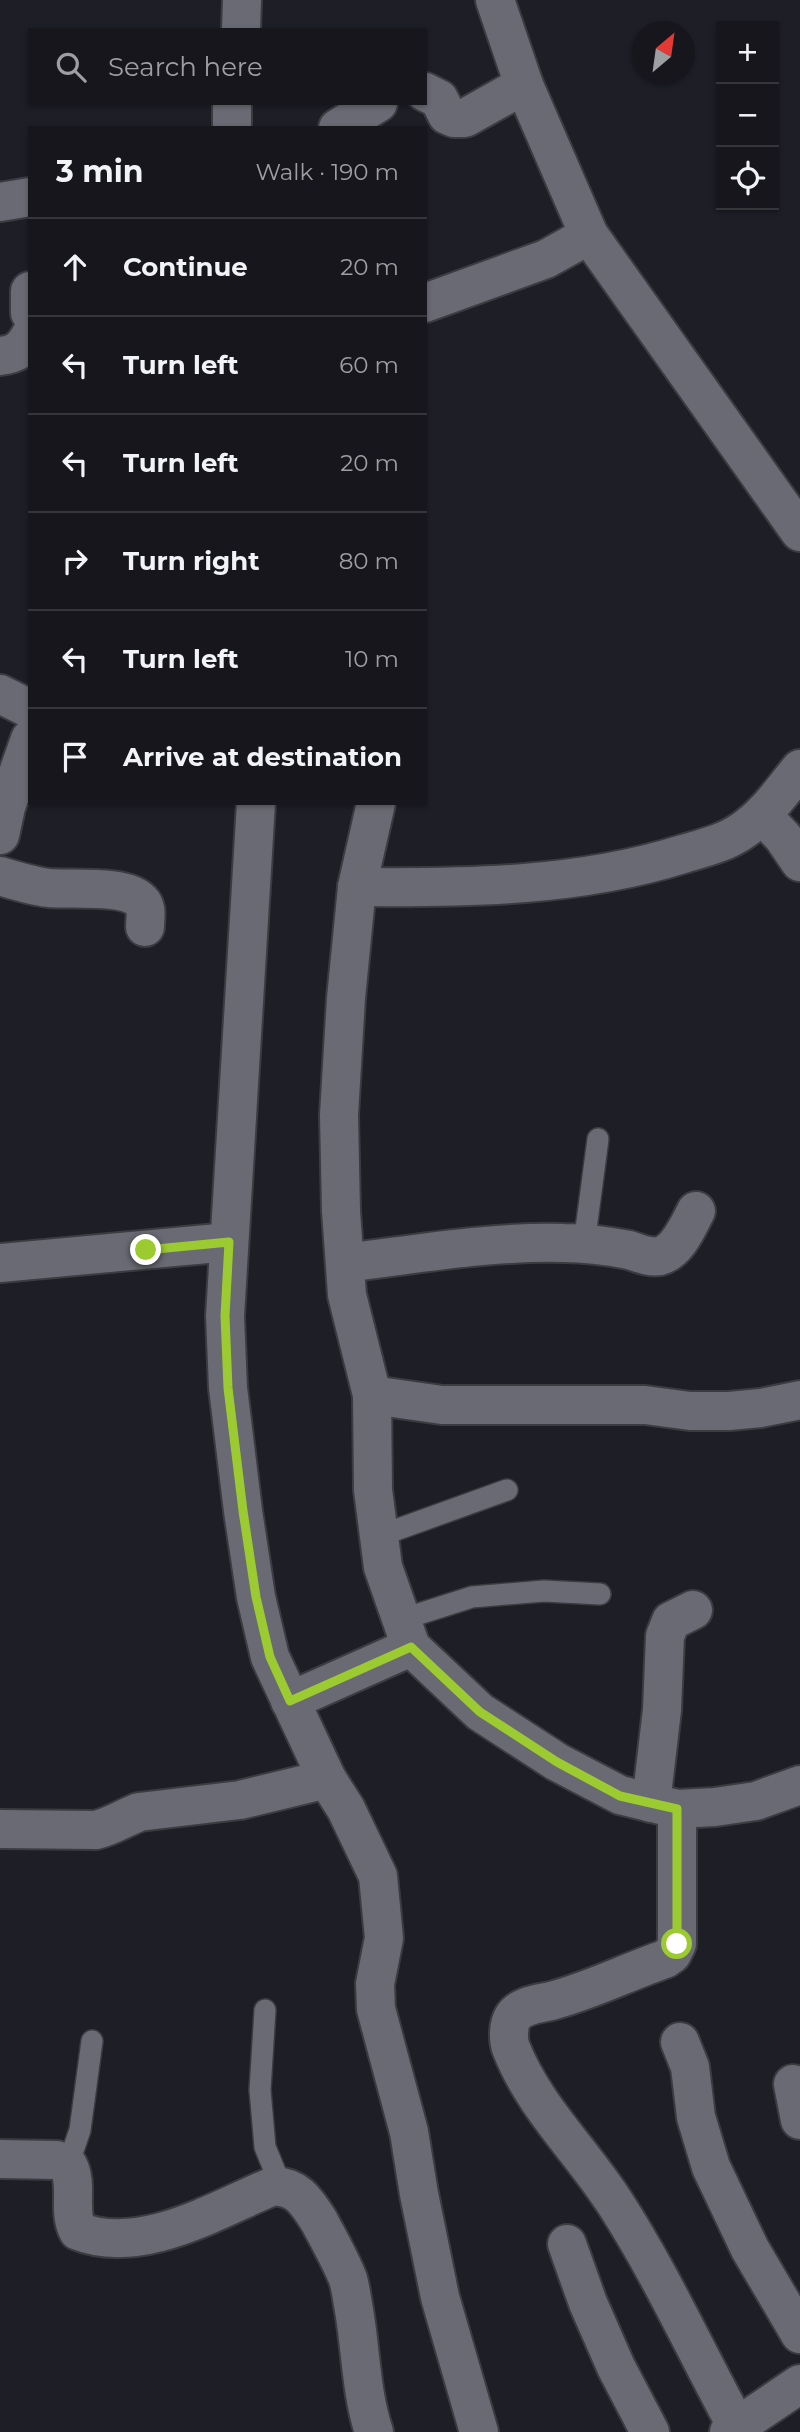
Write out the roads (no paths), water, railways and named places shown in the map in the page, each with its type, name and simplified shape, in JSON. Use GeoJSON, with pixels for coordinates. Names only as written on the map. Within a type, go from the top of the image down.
{"type":"FeatureCollection","features":[{"type":"Feature","properties":{"kind":"street"},"geometry":{"type":"LineString","coordinates":[[241,28],[243,0]]}},
{"type":"Feature","properties":{"kind":"street"},"geometry":{"type":"LineString","coordinates":[[495,0],[524,85],[589,235],[797,521]]}},
{"type":"Feature","properties":{"kind":"street"},"geometry":{"type":"LineString","coordinates":[[427,93],[439,99],[447,115],[465,118],[524,85]]}},
{"type":"Feature","properties":{"kind":"street"},"geometry":{"type":"LineString","coordinates":[[232,105],[232,126]]}},
{"type":"Feature","properties":{"kind":"street"},"geometry":{"type":"LineString","coordinates":[[341,126],[375,105]]}},
{"type":"Feature","properties":{"kind":"street"},"geometry":{"type":"LineString","coordinates":[[0,202],[28,197]]}},
{"type":"Feature","properties":{"kind":"street"},"geometry":{"type":"LineString","coordinates":[[427,302],[546,259],[589,235]]}},
{"type":"Feature","properties":{"kind":"street"},"geometry":{"type":"LineString","coordinates":[[0,356],[14,355],[28,339]]}},
{"type":"Feature","properties":{"kind":"street"},"geometry":{"type":"LineString","coordinates":[[0,694],[28,708]]}},
{"type":"Feature","properties":{"kind":"street"},"geometry":{"type":"LineString","coordinates":[[0,835],[6,807],[28,745]]}},
{"type":"Feature","properties":{"kind":"street"},"geometry":{"type":"LineString","coordinates":[[357,887],[456,888],[545,882],[650,864],[717,844],[741,832],[762,815],[800,769]]}},
{"type":"Feature","properties":{"kind":"street"},"geometry":{"type":"LineString","coordinates":[[256,805],[225,1316],[228,1388],[243,1511],[256,1597],[270,1657],[327,1779],[346,1809],[378,1876],[384,1938],[375,1984],[376,2009],[409,2132],[440,2297],[479,2432]]}},
{"type":"Feature","properties":{"kind":"street"},"geometry":{"type":"LineString","coordinates":[[376,805],[357,887],[346,998],[339,1115],[341,1211],[347,1295],[372,1395],[373,1490],[383,1567],[405,1633],[480,1712],[557,1762],[620,1796],[664,1806],[715,1807],[756,1801],[800,1785]]}},
{"type":"Feature","properties":{"kind":"street"},"geometry":{"type":"LineString","coordinates":[[762,815],[783,837],[800,862]]}},
{"type":"Feature","properties":{"kind":"street"},"geometry":{"type":"LineString","coordinates":[[0,876],[46,888],[127,893],[139,898],[146,908],[145,927]]}},
{"type":"Feature","properties":{"kind":"street"},"geometry":{"type":"LineString","coordinates":[[345,1264],[463,1249],[563,1243],[658,1256],[668,1253],[680,1239],[696,1211]]}},
{"type":"Feature","properties":{"kind":"street"},"geometry":{"type":"LineString","coordinates":[[0,1263],[229,1242]]}},
{"type":"Feature","properties":{"kind":"street"},"geometry":{"type":"LineString","coordinates":[[372,1395],[442,1405],[645,1405],[691,1411],[761,1408],[800,1400]]}},
{"type":"Feature","properties":{"kind":"street"},"geometry":{"type":"LineString","coordinates":[[694,1610],[671,1621],[665,1636],[662,1710],[664,1806],[679,1911],[677,1944],[672,1954],[665,1959],[579,1993],[524,2008],[514,2015],[510,2024],[510,2045],[528,2084],[613,2200],[645,2251],[733,2429],[800,2384]]}},
{"type":"Feature","properties":{"kind":"street"},"geometry":{"type":"LineString","coordinates":[[290,1701],[405,1633]]}},
{"type":"Feature","properties":{"kind":"street"},"geometry":{"type":"LineString","coordinates":[[0,1829],[96,1830],[110,1827],[139,1812],[240,1800],[327,1779]]}},
{"type":"Feature","properties":{"kind":"street"},"geometry":{"type":"LineString","coordinates":[[680,2042],[690,2067],[696,2118],[711,2167],[750,2249],[800,2334]]}},
{"type":"Feature","properties":{"kind":"street"},"geometry":{"type":"LineString","coordinates":[[0,2159],[57,2160],[68,2165],[72,2177],[73,2222],[78,2231],[114,2240],[135,2239],[186,2223],[271,2187],[281,2186],[300,2195],[331,2242],[348,2280],[367,2412],[374,2432]]}},
{"type":"Feature","properties":{"kind":"street"},"geometry":{"type":"LineString","coordinates":[[567,2244],[588,2303],[616,2367],[650,2432]]}},
{"type":"Feature","properties":{"kind":"lane"},"geometry":{"type":"LineString","coordinates":[[584,1244],[598,1139]]}},
{"type":"Feature","properties":{"kind":"lane"},"geometry":{"type":"LineString","coordinates":[[379,1536],[507,1490]]}},
{"type":"Feature","properties":{"kind":"lane"},"geometry":{"type":"LineString","coordinates":[[405,1633],[472,1597],[544,1591],[600,1594]]}},
{"type":"Feature","properties":{"kind":"lane"},"geometry":{"type":"LineString","coordinates":[[265,2010],[260,2090],[265,2147],[281,2186]]}},
{"type":"Feature","properties":{"kind":"lane"},"geometry":{"type":"LineString","coordinates":[[68,2165],[80,2130],[92,2042]]}}]}
